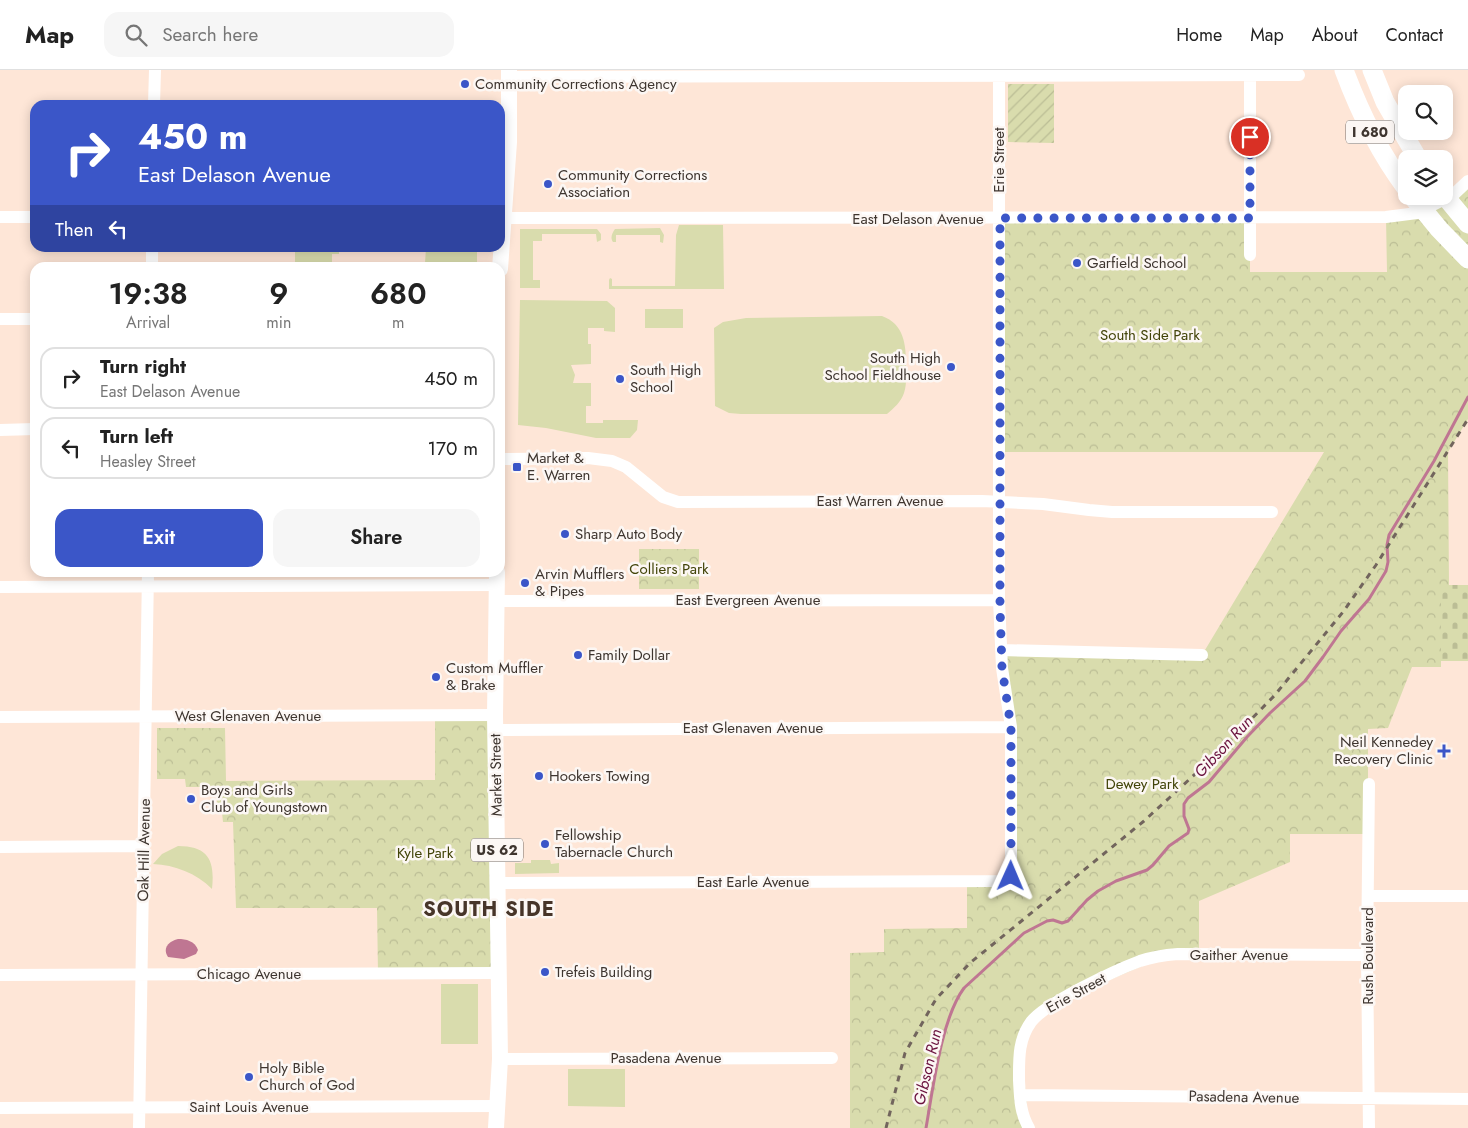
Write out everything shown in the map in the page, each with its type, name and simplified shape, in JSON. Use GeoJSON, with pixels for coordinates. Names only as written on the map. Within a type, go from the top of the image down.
{"type":"FeatureCollection","features":[{"type":"Feature","properties":{"kind":"highway","name":"I 680"},"geometry":{"type":"LineString","coordinates":[[1344,70],[1370,133],[1398,177]]}},
{"type":"Feature","properties":{"kind":"highway","name":"I 680"},"geometry":{"type":"LineString","coordinates":[[1372,70],[1385,102],[1413,150]]}},
{"type":"Feature","properties":{"kind":"highway"},"geometry":{"type":"LineString","coordinates":[[1419,205],[1468,260]]}},
{"type":"Feature","properties":{"kind":"highway"},"geometry":{"type":"LineString","coordinates":[[1452,205],[1467,223]]}},
{"type":"Feature","properties":{"kind":"main road"},"geometry":{"type":"LineString","coordinates":[[505,180],[508,142],[509,73]]}},
{"type":"Feature","properties":{"kind":"main road","name":"Market Street"},"geometry":{"type":"LineString","coordinates":[[496,1128],[500,1059],[495,722],[497,586]]}},
{"type":"Feature","properties":{"kind":"street"},"geometry":{"type":"LineString","coordinates":[[154,100],[155,70]]}},
{"type":"Feature","properties":{"kind":"street"},"geometry":{"type":"LineString","coordinates":[[509,73],[1250,73],[1299,75]]}},
{"type":"Feature","properties":{"kind":"street","name":"Erie Street"},"geometry":{"type":"LineString","coordinates":[[999,73],[1000,600],[1001,650],[1011,727],[1012,869],[1011,876],[1008,879]]}},
{"type":"Feature","properties":{"kind":"street"},"geometry":{"type":"LineString","coordinates":[[1250,73],[1250,255]]}},
{"type":"Feature","properties":{"kind":"street","name":"East Delason Avenue"},"geometry":{"type":"LineString","coordinates":[[505,218],[1386,217],[1418,213],[1453,195],[1468,181]]}},
{"type":"Feature","properties":{"kind":"street"},"geometry":{"type":"LineString","coordinates":[[0,217],[30,217]]}},
{"type":"Feature","properties":{"kind":"street"},"geometry":{"type":"LineString","coordinates":[[0,319],[30,319]]}},
{"type":"Feature","properties":{"kind":"street"},"geometry":{"type":"LineString","coordinates":[[0,430],[30,429]]}},
{"type":"Feature","properties":{"kind":"street","name":"East Warren Avenue"},"geometry":{"type":"LineString","coordinates":[[505,459],[588,458],[612,461],[626,468],[663,497],[678,502],[1000,502],[1043,504],[1112,512],[1272,512]]}},
{"type":"Feature","properties":{"kind":"street","name":"Oak Hill Avenue"},"geometry":{"type":"LineString","coordinates":[[139,1128],[148,577]]}},
{"type":"Feature","properties":{"kind":"street","name":"East Evergreen Avenue"},"geometry":{"type":"LineString","coordinates":[[0,587],[497,586],[1000,600]]}},
{"type":"Feature","properties":{"kind":"street"},"geometry":{"type":"LineString","coordinates":[[1001,650],[1202,655]]}},
{"type":"Feature","properties":{"kind":"street","name":"West Glenaven Avenue"},"geometry":{"type":"LineString","coordinates":[[0,717],[495,722]]}},
{"type":"Feature","properties":{"kind":"street","name":"East Glenaven Avenue"},"geometry":{"type":"LineString","coordinates":[[495,722],[1011,727]]}},
{"type":"Feature","properties":{"kind":"street","name":"Rush Boulevard"},"geometry":{"type":"LineString","coordinates":[[1368,784],[1367,955],[1370,1128]]}},
{"type":"Feature","properties":{"kind":"street"},"geometry":{"type":"LineString","coordinates":[[0,847],[144,846]]}},
{"type":"Feature","properties":{"kind":"street","name":"East Earle Avenue"},"geometry":{"type":"LineString","coordinates":[[498,883],[1002,881],[1008,879]]}},
{"type":"Feature","properties":{"kind":"street"},"geometry":{"type":"LineString","coordinates":[[1368,896],[1468,896]]}},
{"type":"Feature","properties":{"kind":"street","name":"Gaither Avenue"},"geometry":{"type":"LineString","coordinates":[[1114,972],[1142,960],[1168,955],[1367,955]]}},
{"type":"Feature","properties":{"kind":"street","name":"Erie Street"},"geometry":{"type":"LineString","coordinates":[[1029,1128],[1020,1108],[1019,1055],[1024,1032],[1032,1020],[1051,1004],[1114,972]]}},
{"type":"Feature","properties":{"kind":"street","name":"Chicago Avenue"},"geometry":{"type":"LineString","coordinates":[[0,976],[499,973]]}},
{"type":"Feature","properties":{"kind":"street","name":"Pasadena Avenue"},"geometry":{"type":"LineString","coordinates":[[500,1059],[832,1058]]}},
{"type":"Feature","properties":{"kind":"street","name":"Pasadena Avenue"},"geometry":{"type":"LineString","coordinates":[[1020,1095],[1468,1099]]}},
{"type":"Feature","properties":{"kind":"street","name":"Saint Louis Avenue"},"geometry":{"type":"LineString","coordinates":[[0,1108],[498,1106]]}},
{"type":"Feature","properties":{"kind":"green space"},"geometry":{"type":"Polygon","coordinates":[[[1008,84],[1054,84],[1054,143],[1008,142],[1008,84]]]}},
{"type":"Feature","properties":{"kind":"green space","name":"Dewey Park"},"geometry":{"type":"Polygon","coordinates":[[[1468,181],[1468,419],[1448,452],[1449,585],[1441,586],[1441,667],[1412,667],[1388,728],[1368,729],[1368,834],[1290,834],[1290,862],[1199,901],[1199,954],[1168,955],[1051,1005],[1021,1044],[1029,1128],[850,1128],[850,953],[884,952],[884,929],[967,928],[967,881],[1002,881],[1012,869],[1001,650],[1202,655],[1324,452],[1000,452],[1000,218],[1250,218],[1250,272],[1387,272],[1386,217],[1406,215],[1424,205],[1453,205],[1453,189],[1468,181]]]}},
{"type":"Feature","properties":{"kind":"green space"},"geometry":{"type":"Polygon","coordinates":[[[679,225],[723,225],[724,289],[609,289],[610,278],[612,279],[612,286],[675,286],[676,235],[679,225]]]}},
{"type":"Feature","properties":{"kind":"green space"},"geometry":{"type":"Polygon","coordinates":[[[660,228],[664,235],[663,243],[660,242],[660,235],[616,235],[616,242],[613,242],[612,239],[615,229],[660,228]]]}},
{"type":"Feature","properties":{"kind":"green space"},"geometry":{"type":"Polygon","coordinates":[[[520,229],[597,229],[601,234],[601,240],[597,242],[596,234],[542,234],[542,241],[533,241],[533,280],[540,280],[540,288],[520,288],[520,229]]]}},
{"type":"Feature","properties":{"kind":"green space"},"geometry":{"type":"Polygon","coordinates":[[[295,252],[339,252],[339,254],[332,254],[332,262],[295,262],[295,252]]]}},
{"type":"Feature","properties":{"kind":"green space"},"geometry":{"type":"Polygon","coordinates":[[[426,252],[477,252],[477,262],[425,262],[426,252]]]}},
{"type":"Feature","properties":{"kind":"green space"},"geometry":{"type":"Polygon","coordinates":[[[520,300],[607,301],[615,308],[615,332],[604,331],[604,328],[588,328],[588,344],[591,344],[591,364],[571,365],[575,375],[573,383],[591,383],[591,406],[586,406],[586,423],[603,423],[603,420],[638,420],[637,430],[630,438],[596,438],[546,428],[518,425],[520,300]]]}},
{"type":"Feature","properties":{"kind":"green space"},"geometry":{"type":"Polygon","coordinates":[[[645,309],[683,309],[683,328],[645,328],[645,309]]]}},
{"type":"Feature","properties":{"kind":"green space"},"geometry":{"type":"Polygon","coordinates":[[[882,316],[895,324],[899,329],[904,342],[906,357],[906,383],[903,396],[887,414],[741,414],[729,413],[715,406],[714,328],[723,322],[746,318],[882,316]]]}},
{"type":"Feature","properties":{"kind":"green space","name":"Colliers Park"},"geometry":{"type":"Polygon","coordinates":[[[639,549],[699,549],[699,589],[639,589],[639,549]]]}},
{"type":"Feature","properties":{"kind":"green space"},"geometry":{"type":"Polygon","coordinates":[[[1441,585],[1468,585],[1468,661],[1441,661],[1441,585]]]}},
{"type":"Feature","properties":{"kind":"green space","name":"Kyle Park"},"geometry":{"type":"Polygon","coordinates":[[[435,715],[495,715],[499,973],[378,974],[377,908],[236,908],[233,822],[223,822],[222,812],[217,812],[217,787],[186,787],[185,779],[157,779],[157,728],[225,728],[226,781],[435,780],[435,715]]]}},
{"type":"Feature","properties":{"kind":"green space"},"geometry":{"type":"Polygon","coordinates":[[[178,846],[197,849],[208,857],[212,870],[212,889],[199,878],[185,871],[153,864],[162,854],[178,846]]]}},
{"type":"Feature","properties":{"kind":"green space"},"geometry":{"type":"Polygon","coordinates":[[[531,860],[550,860],[551,864],[559,863],[559,873],[515,874],[515,863],[531,863],[531,860]]]}},
{"type":"Feature","properties":{"kind":"green space"},"geometry":{"type":"Polygon","coordinates":[[[441,984],[478,984],[478,1044],[441,1044],[441,984]]]}},
{"type":"Feature","properties":{"kind":"green space"},"geometry":{"type":"Polygon","coordinates":[[[568,1069],[625,1069],[625,1107],[568,1106],[568,1069]]]}},
{"type":"Feature","properties":{"kind":"shaded area"},"geometry":{"type":"Polygon","coordinates":[[[178,939],[187,940],[197,947],[196,954],[184,959],[168,957],[166,954],[167,945],[178,939]]]}},
{"type":"Feature","properties":{"kind":"waterway","name":"Gibson Run"},"geometry":{"type":"LineString","coordinates":[[926,1128],[939,1055],[949,1017],[964,988],[1024,933],[1047,921],[1053,920],[1062,923],[1068,921],[1098,891],[1116,881],[1147,870],[1169,846],[1188,833],[1189,829],[1184,816],[1184,804],[1188,798],[1209,782],[1247,737],[1305,681],[1341,631],[1369,599],[1386,571],[1389,535],[1434,461],[1468,397]]}},
{"type":"Feature","properties":{"kind":"railway"},"geometry":{"type":"LineString","coordinates":[[886,1128],[905,1053],[936,999],[970,963],[1144,821],[1217,754],[1274,696],[1343,612],[1376,565],[1468,419]]}},
{"type":"Feature","properties":{"kind":"place","name":"Community Corrections Agency"},"geometry":{"type":"Point","coordinates":[465,84]}},
{"type":"Feature","properties":{"kind":"place","name":"Community Corrections Association"},"geometry":{"type":"Point","coordinates":[548,184]}},
{"type":"Feature","properties":{"kind":"place","name":"Garfield School"},"geometry":{"type":"Point","coordinates":[1077,263]}},
{"type":"Feature","properties":{"kind":"place","name":"South High School Fieldhouse"},"geometry":{"type":"Point","coordinates":[951,367]}},
{"type":"Feature","properties":{"kind":"place","name":"South High School"},"geometry":{"type":"Point","coordinates":[620,379]}},
{"type":"Feature","properties":{"kind":"place","name":"Market & E. Warren"},"geometry":{"type":"Point","coordinates":[517,467]}},
{"type":"Feature","properties":{"kind":"place","name":"Sharp Auto Body"},"geometry":{"type":"Point","coordinates":[565,534]}},
{"type":"Feature","properties":{"kind":"place","name":"Arvin Mufflers & Pipes"},"geometry":{"type":"Point","coordinates":[525,583]}},
{"type":"Feature","properties":{"kind":"place","name":"Family Dollar"},"geometry":{"type":"Point","coordinates":[578,655]}},
{"type":"Feature","properties":{"kind":"place","name":"Custom Muffler & Brake"},"geometry":{"type":"Point","coordinates":[436,677]}},
{"type":"Feature","properties":{"kind":"place","name":"Neil Kennedey Recovery Clinic"},"geometry":{"type":"Point","coordinates":[1444,751]}},
{"type":"Feature","properties":{"kind":"place","name":"Hookers Towing"},"geometry":{"type":"Point","coordinates":[539,776]}},
{"type":"Feature","properties":{"kind":"place","name":"Boys and Girls Club of Youngstown"},"geometry":{"type":"Point","coordinates":[191,799]}},
{"type":"Feature","properties":{"kind":"place","name":"Fellowship Tabernacle Church"},"geometry":{"type":"Point","coordinates":[545,844]}},
{"type":"Feature","properties":{"kind":"place","name":"Trefeis Building"},"geometry":{"type":"Point","coordinates":[545,972]}},
{"type":"Feature","properties":{"kind":"place","name":"Holy Bible Church of God"},"geometry":{"type":"Point","coordinates":[249,1077]}},
{"type":"Feature","properties":{"kind":"district","name":"SOUTH SIDE"},"geometry":{"type":"Point","coordinates":[489,909]}},
{"type":"Feature","properties":{"kind":"route"},"geometry":{"type":"LineString","coordinates":[[1011,876],[1011,727],[1002,668],[1000,607],[1000,218],[1250,218],[1250,137]]}},
{"type":"Feature","properties":{"kind":"park label","name":"South Side Park"},"geometry":{"type":"Point","coordinates":[1150,335]}}]}
